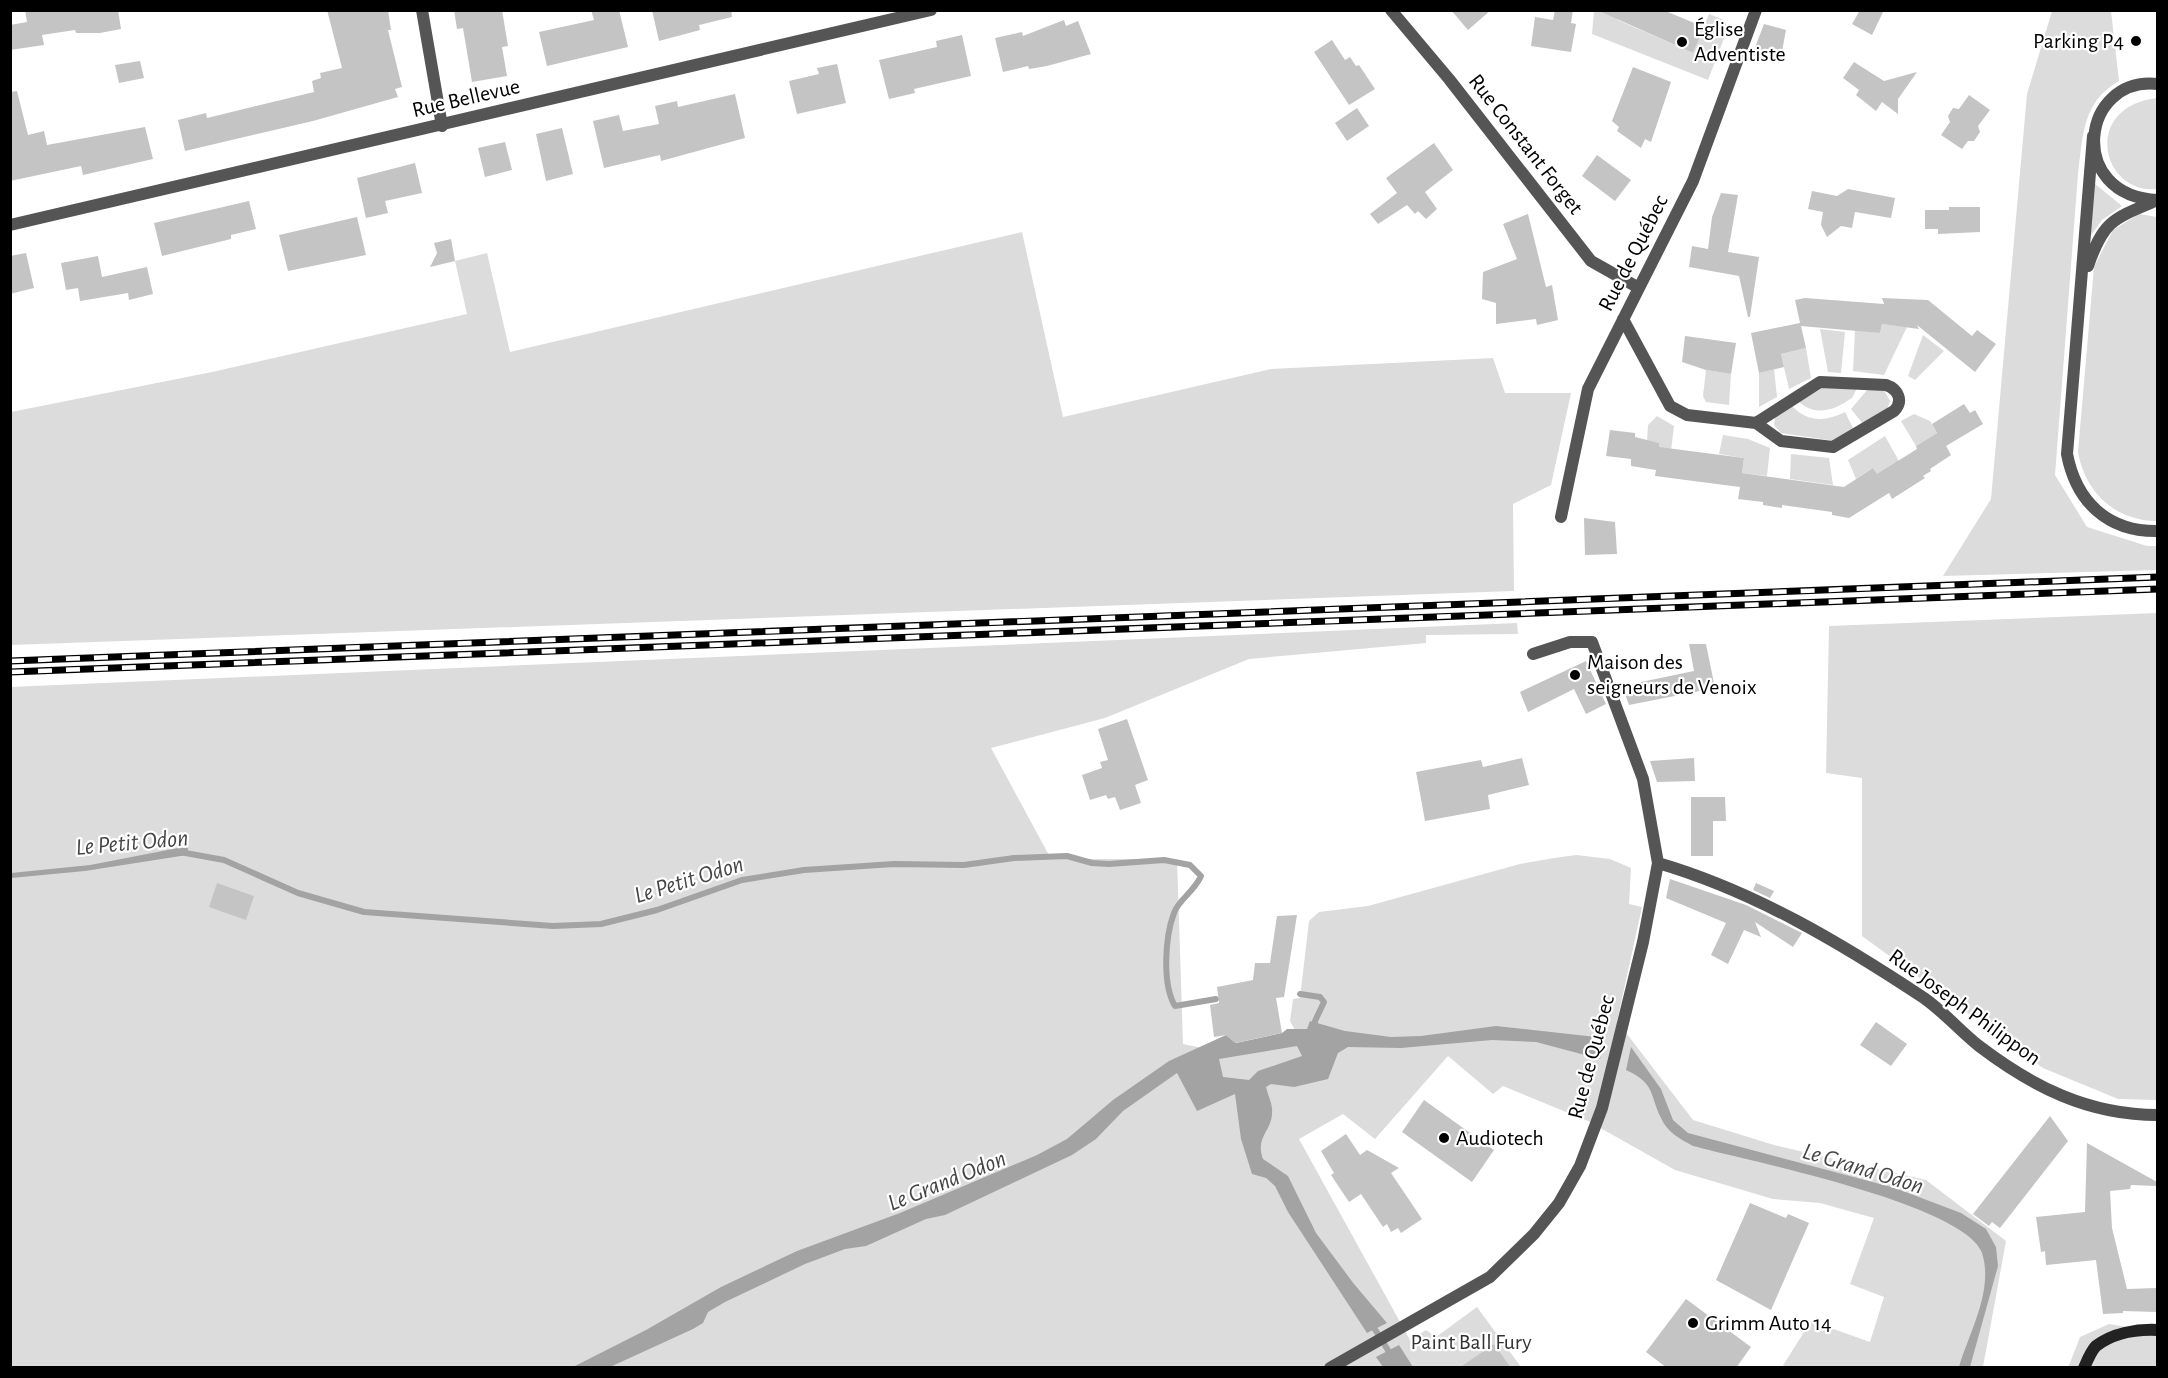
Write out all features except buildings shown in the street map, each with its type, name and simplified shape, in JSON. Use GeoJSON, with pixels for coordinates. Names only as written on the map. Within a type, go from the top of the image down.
{"type":"FeatureCollection","features":[{"type":"Feature","properties":{"kind":"main road"},"geometry":{"type":"LineString","coordinates":[[2084,1368],[2095,1347],[2120,1334],[2157,1330]]}},
{"type":"Feature","properties":{"kind":"street"},"geometry":{"type":"LineString","coordinates":[[422,10],[442,126]]}},
{"type":"Feature","properties":{"kind":"street","name":"Rue Bellevue"},"geometry":{"type":"LineString","coordinates":[[10,225],[931,10]]}},
{"type":"Feature","properties":{"kind":"street","name":"Rue Constant Forget"},"geometry":{"type":"LineString","coordinates":[[1391,10],[1456,88],[1591,261],[1639,288]]}},
{"type":"Feature","properties":{"kind":"street","name":"Rue de Québec"},"geometry":{"type":"LineString","coordinates":[[1561,516],[1588,389],[1693,181],[1755,10]]}},
{"type":"Feature","properties":{"kind":"street"},"geometry":{"type":"LineString","coordinates":[[2157,84],[2134,86],[2111,100],[2102,110],[2093,136],[2067,454],[2071,476],[2077,489],[2111,522],[2126,528],[2157,531]]}},
{"type":"Feature","properties":{"kind":"street"},"geometry":{"type":"LineString","coordinates":[[2093,136],[2094,153],[2100,169],[2110,183],[2124,194],[2141,199],[2157,200]]}},
{"type":"Feature","properties":{"kind":"street"},"geometry":{"type":"LineString","coordinates":[[2082,284],[2094,249],[2109,223],[2157,200]]}},
{"type":"Feature","properties":{"kind":"street"},"geometry":{"type":"LineString","coordinates":[[1623,319],[1670,406],[1677,411],[1756,423],[1781,441],[1833,447],[1894,411],[1899,406],[1899,397],[1894,389],[1886,385],[1820,382],[1756,423]]}},
{"type":"Feature","properties":{"kind":"street","name":"Rue de Québec"},"geometry":{"type":"LineString","coordinates":[[1330,1368],[1490,1277],[1534,1234],[1559,1203],[1580,1166],[1602,1108],[1643,942],[1658,863],[1643,779],[1592,642],[1570,642],[1533,654]]}},
{"type":"Feature","properties":{"kind":"street","name":"Rue Joseph Philippon"},"geometry":{"type":"LineString","coordinates":[[1658,863],[1697,874],[1797,919],[1930,1003],[1978,1045],[2036,1085],[2056,1095],[2113,1111],[2157,1115]]}},
{"type":"Feature","properties":{"kind":"green space"},"geometry":{"type":"Polygon","coordinates":[[[1594,11],[1621,11],[1618,20],[1693,53],[1709,14],[1724,20],[1728,28],[1708,80],[1592,34],[1594,11]]]}},
{"type":"Feature","properties":{"kind":"green space"},"geometry":{"type":"Polygon","coordinates":[[[2052,11],[2111,11],[2119,81],[2098,99],[2091,110],[2083,133],[2055,475],[2087,527],[2147,546],[2157,546],[2157,570],[1943,576],[1991,499],[2027,94],[2052,11]]]}},
{"type":"Feature","properties":{"kind":"green space"},"geometry":{"type":"Polygon","coordinates":[[[2157,98],[2158,189],[2138,187],[2123,179],[2113,165],[2108,149],[2109,132],[2117,117],[2133,105],[2157,98]]]}},
{"type":"Feature","properties":{"kind":"green space"},"geometry":{"type":"Polygon","coordinates":[[[2094,183],[2122,206],[2102,220],[2089,238],[2094,183]]]}},
{"type":"Feature","properties":{"kind":"green space"},"geometry":{"type":"Polygon","coordinates":[[[2139,214],[2157,217],[2157,521],[2128,516],[2104,502],[2087,480],[2078,452],[2094,267],[2113,230],[2139,214]]]}},
{"type":"Feature","properties":{"kind":"green space"},"geometry":{"type":"Polygon","coordinates":[[[1022,232],[1063,417],[1271,369],[1493,358],[1505,393],[1571,393],[1551,485],[1513,504],[1514,591],[11,645],[11,412],[212,372],[467,314],[455,261],[487,253],[510,352],[1022,232]]]}},
{"type":"Feature","properties":{"kind":"green space"},"geometry":{"type":"Polygon","coordinates":[[[1882,324],[1907,327],[1884,375],[1853,371],[1855,330],[1880,333],[1882,324]]]}},
{"type":"Feature","properties":{"kind":"green space"},"geometry":{"type":"Polygon","coordinates":[[[1820,329],[1845,332],[1841,373],[1828,372],[1820,329]]]}},
{"type":"Feature","properties":{"kind":"green space"},"geometry":{"type":"Polygon","coordinates":[[[1923,335],[1944,351],[1915,380],[1908,376],[1923,335]]]}},
{"type":"Feature","properties":{"kind":"green space"},"geometry":{"type":"Polygon","coordinates":[[[1806,348],[1811,378],[1789,389],[1781,354],[1806,348]]]}},
{"type":"Feature","properties":{"kind":"green space"},"geometry":{"type":"Polygon","coordinates":[[[1774,369],[1777,397],[1759,407],[1759,373],[1774,369]]]}},
{"type":"Feature","properties":{"kind":"green space"},"geometry":{"type":"Polygon","coordinates":[[[1706,370],[1731,374],[1729,405],[1706,402],[1703,396],[1706,370]]]}},
{"type":"Feature","properties":{"kind":"green space"},"geometry":{"type":"Polygon","coordinates":[[[1824,387],[1857,388],[1852,398],[1839,406],[1826,410],[1805,407],[1799,402],[1824,387]]]}},
{"type":"Feature","properties":{"kind":"green space"},"geometry":{"type":"Polygon","coordinates":[[[1868,389],[1884,390],[1890,401],[1887,410],[1863,424],[1851,409],[1868,389]]]}},
{"type":"Feature","properties":{"kind":"green space"},"geometry":{"type":"Polygon","coordinates":[[[1792,406],[1804,415],[1817,419],[1830,418],[1845,412],[1854,430],[1835,441],[1781,433],[1774,425],[1775,417],[1792,406]]]}},
{"type":"Feature","properties":{"kind":"green space"},"geometry":{"type":"Polygon","coordinates":[[[1914,414],[1930,421],[1937,433],[1916,446],[1901,421],[1914,414]]]}},
{"type":"Feature","properties":{"kind":"green space"},"geometry":{"type":"Polygon","coordinates":[[[1657,416],[1674,426],[1671,451],[1659,449],[1659,443],[1647,441],[1648,425],[1657,416]]]}},
{"type":"Feature","properties":{"kind":"green space"},"geometry":{"type":"Polygon","coordinates":[[[1723,435],[1748,439],[1770,448],[1767,476],[1742,473],[1744,458],[1719,454],[1723,435]]]}},
{"type":"Feature","properties":{"kind":"green space"},"geometry":{"type":"Polygon","coordinates":[[[1885,436],[1900,463],[1878,476],[1873,468],[1856,479],[1848,460],[1885,436]]]}},
{"type":"Feature","properties":{"kind":"green space"},"geometry":{"type":"Polygon","coordinates":[[[1791,454],[1829,458],[1833,485],[1790,479],[1791,454]]]}},
{"type":"Feature","properties":{"kind":"green space"},"geometry":{"type":"Polygon","coordinates":[[[2157,613],[2157,1100],[2118,1099],[2043,1068],[1862,936],[1862,778],[1826,773],[1829,626],[2157,613]]]}},
{"type":"Feature","properties":{"kind":"green space","name":"Paint Ball Fury"},"geometry":{"type":"Polygon","coordinates":[[[1517,623],[1518,634],[1426,635],[1426,643],[1249,659],[1105,718],[991,748],[1051,859],[1177,859],[1183,1044],[1217,1051],[1298,1036],[1290,1021],[1293,999],[1300,998],[1309,921],[1319,912],[1368,906],[1520,864],[1554,858],[1576,855],[1610,859],[1631,868],[1629,904],[1642,907],[1617,1021],[1693,1120],[1774,1145],[1926,1180],[2006,1241],[1983,1367],[1782,1367],[1811,1321],[1870,1342],[1884,1297],[1850,1284],[1874,1218],[1820,1203],[1773,1199],[1675,1170],[1588,1121],[1503,1086],[1493,1094],[1448,1056],[1375,1139],[1343,1114],[1299,1139],[1410,1340],[1426,1330],[1436,1337],[1477,1307],[1521,1367],[11,1367],[10,687],[1517,623]]]}},
{"type":"Feature","properties":{"kind":"green space"},"geometry":{"type":"Polygon","coordinates":[[[2109,1324],[2157,1332],[2157,1367],[2068,1368],[2080,1337],[2109,1324]]]}},
{"type":"Feature","properties":{"kind":"shaded area"},"geometry":{"type":"Polygon","coordinates":[[[188,848],[187,855],[85,871],[11,878],[11,873],[90,865],[188,848]]]}},
{"type":"Feature","properties":{"kind":"shaded area"},"geometry":{"type":"Polygon","coordinates":[[[1310,1021],[1345,1031],[1391,1037],[1421,1036],[1496,1026],[1605,1038],[1600,1059],[1536,1042],[1492,1040],[1401,1048],[1348,1047],[1338,1053],[1328,1079],[1294,1087],[1271,1084],[1266,1087],[1272,1114],[1261,1145],[1263,1159],[1288,1176],[1316,1233],[1387,1323],[1367,1333],[1288,1212],[1275,1186],[1266,1178],[1252,1174],[1241,1139],[1235,1094],[1197,1111],[1177,1073],[1123,1111],[1096,1139],[1072,1155],[945,1215],[926,1219],[866,1246],[845,1249],[805,1264],[725,1302],[708,1312],[703,1323],[693,1329],[610,1367],[571,1368],[646,1330],[721,1287],[797,1251],[900,1213],[1037,1155],[1067,1139],[1113,1100],[1169,1061],[1226,1035],[1236,1043],[1282,1033],[1287,1029],[1307,1029],[1310,1021]],[[1297,1046],[1219,1059],[1223,1077],[1249,1080],[1258,1071],[1302,1056],[1297,1046]]]}},
{"type":"Feature","properties":{"kind":"shaded area"},"geometry":{"type":"Polygon","coordinates":[[[1631,1047],[1661,1089],[1673,1120],[1688,1133],[1895,1188],[1961,1213],[1986,1229],[1996,1247],[1998,1266],[1970,1367],[1959,1367],[1983,1296],[1985,1267],[1982,1253],[1967,1235],[1937,1218],[1897,1201],[1851,1186],[1693,1146],[1674,1135],[1664,1123],[1647,1085],[1626,1070],[1631,1047]]]}},
{"type":"Feature","properties":{"kind":"shaded area"},"geometry":{"type":"Polygon","coordinates":[[[1399,1345],[1413,1367],[1383,1367],[1376,1357],[1399,1345]]]}},
{"type":"Feature","properties":{"kind":"waterway","name":"Le Petit Odon"},"geometry":{"type":"LineString","coordinates":[[180,852],[224,860],[298,893],[364,912],[553,926],[601,924],[657,910],[742,880],[804,870],[894,864],[964,865],[1014,858],[1067,856],[1092,863],[1109,864],[1164,860],[1190,865],[1201,876],[1195,887],[1176,908],[1171,923],[1166,960],[1171,997],[1175,1006],[1216,999]]}},
{"type":"Feature","properties":{"kind":"waterway","name":"Le Petit Odon"},"geometry":{"type":"LineString","coordinates":[[1300,994],[1320,997],[1324,1002],[1315,1021],[1315,1028]]}},
{"type":"Feature","properties":{"kind":"waterway"},"geometry":{"type":"LineString","coordinates":[[1371,1323],[1399,1368]]}},
{"type":"Feature","properties":{"kind":"railway"},"geometry":{"type":"LineString","coordinates":[[10,661],[2158,577]]}},
{"type":"Feature","properties":{"kind":"railway"},"geometry":{"type":"LineString","coordinates":[[10,672],[2158,589]]}},
{"type":"Feature","properties":{"kind":"place","name":"Parking P4"},"geometry":{"type":"Point","coordinates":[2136,41]}},
{"type":"Feature","properties":{"kind":"place","name":"Église Adventiste"},"geometry":{"type":"Point","coordinates":[1682,42]}},
{"type":"Feature","properties":{"kind":"place","name":"Maison des seigneurs de Venoix"},"geometry":{"type":"Point","coordinates":[1575,675]}},
{"type":"Feature","properties":{"kind":"place","name":"Audiotech"},"geometry":{"type":"Point","coordinates":[1444,1138]}},
{"type":"Feature","properties":{"kind":"place","name":"Grimm Auto 14"},"geometry":{"type":"Point","coordinates":[1693,1323]}},
{"type":"Feature","properties":{"kind":"water label","name":"Le Grand Odon"},"geometry":{"type":"Point","coordinates":[1863,1169]}},
{"type":"Feature","properties":{"kind":"water label","name":"Le Grand Odon"},"geometry":{"type":"Point","coordinates":[947,1181]}}]}
